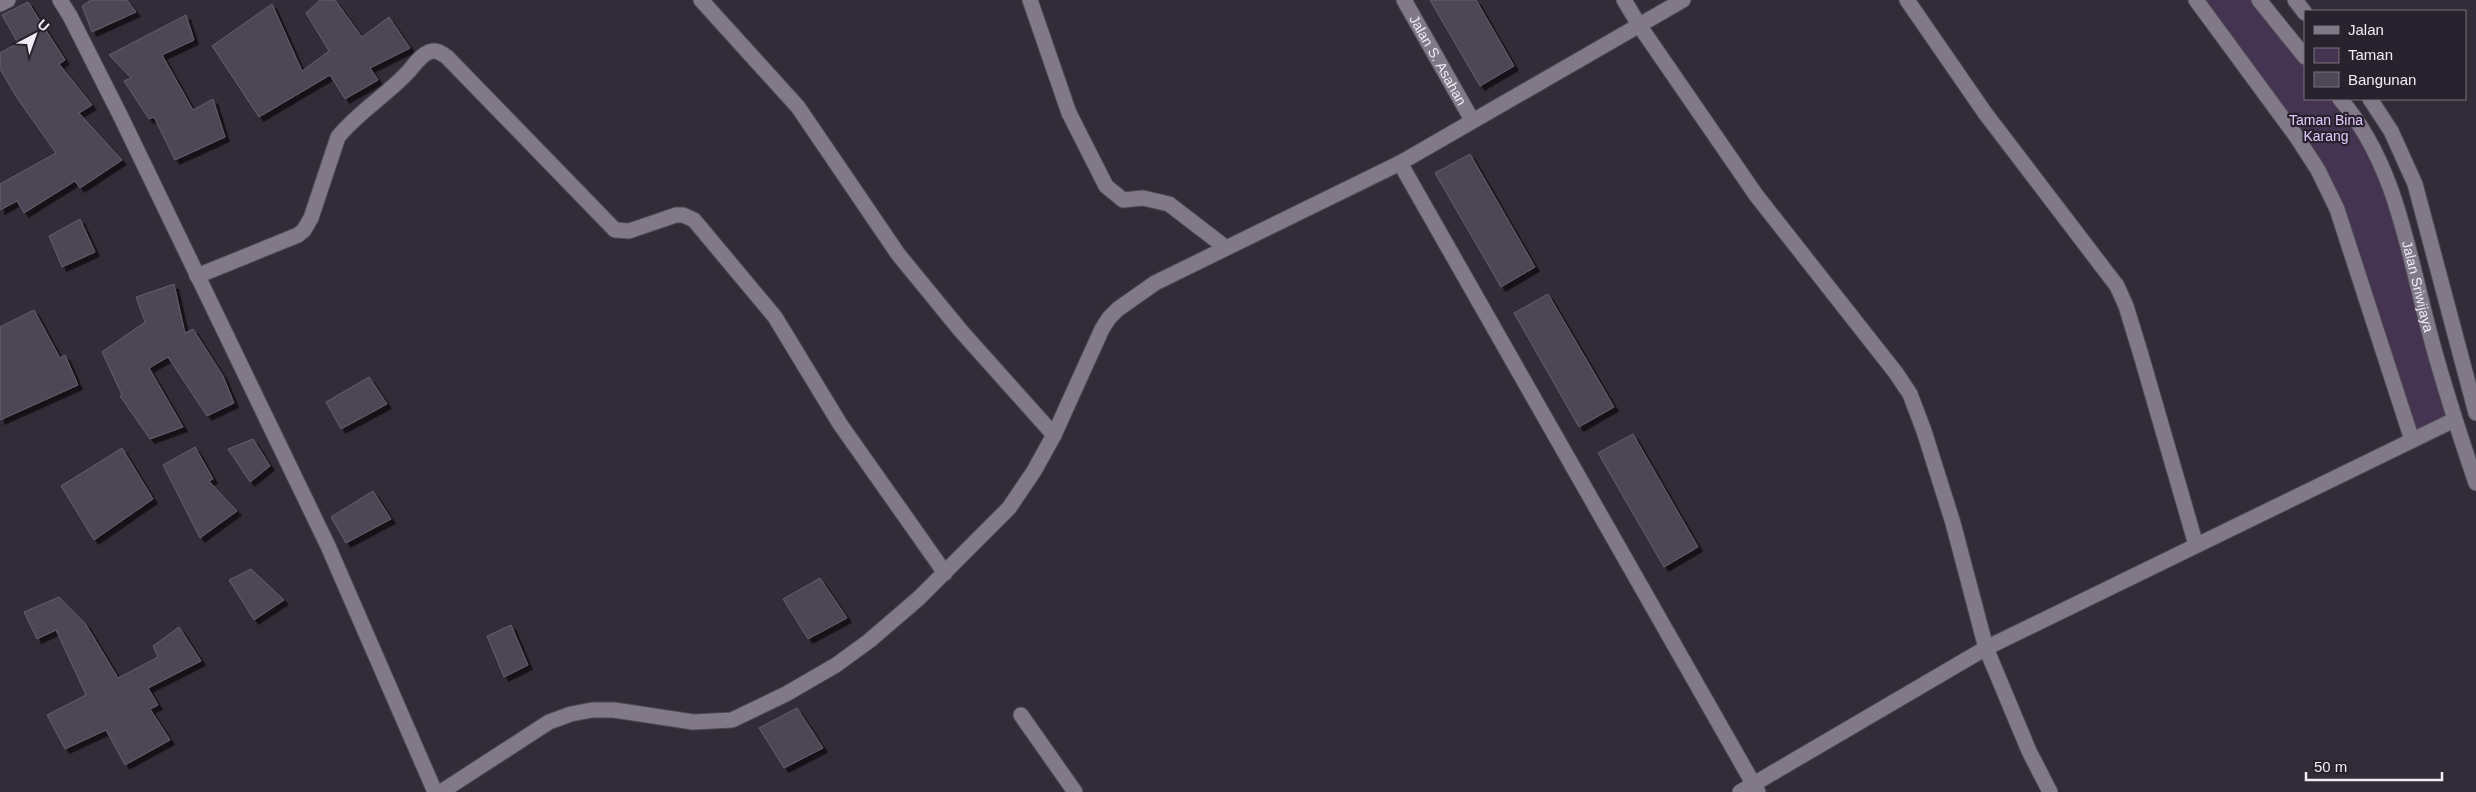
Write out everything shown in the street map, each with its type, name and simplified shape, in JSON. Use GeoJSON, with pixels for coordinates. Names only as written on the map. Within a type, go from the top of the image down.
{"type":"FeatureCollection","features":[{"type":"Feature","properties":{"kind":"street"},"geometry":{"type":"LineString","coordinates":[[0,4],[8,0]]}},
{"type":"Feature","properties":{"kind":"street"},"geometry":{"type":"LineString","coordinates":[[60,0],[122,117],[328,546],[435,792]]}},
{"type":"Feature","properties":{"kind":"street"},"geometry":{"type":"LineString","coordinates":[[701,0],[798,107],[898,254],[961,331],[1054,435]]}},
{"type":"Feature","properties":{"kind":"street"},"geometry":{"type":"LineString","coordinates":[[1030,0],[1068,113],[1106,186],[1123,200],[1143,198],[1169,204],[1225,247]]}},
{"type":"Feature","properties":{"kind":"street","name":"Jalan S. Asahan"},"geometry":{"type":"LineString","coordinates":[[1404,0],[1472,120]]}},
{"type":"Feature","properties":{"kind":"street"},"geometry":{"type":"LineString","coordinates":[[1624,0],[1638,25],[1756,195],[1896,373],[1910,394],[1953,523],[1986,648],[2029,751],[2050,792]]}},
{"type":"Feature","properties":{"kind":"street"},"geometry":{"type":"LineString","coordinates":[[441,792],[549,722],[571,714],[592,710],[614,710],[693,722],[732,720],[786,694],[836,665],[869,641],[945,573],[1009,508],[1034,472],[1054,435],[1109,318],[1118,308],[1154,283],[1400,163],[1683,0]]}},
{"type":"Feature","properties":{"kind":"street"},"geometry":{"type":"LineString","coordinates":[[1907,0],[1985,113],[2117,286],[2126,306],[2141,355],[2196,545]]}},
{"type":"Feature","properties":{"kind":"street"},"geometry":{"type":"LineString","coordinates":[[2196,0],[2296,136],[2318,170],[2337,209],[2412,440]]}},
{"type":"Feature","properties":{"kind":"street"},"geometry":{"type":"LineString","coordinates":[[2259,0],[2304,56]]}},
{"type":"Feature","properties":{"kind":"street"},"geometry":{"type":"LineString","coordinates":[[2295,0],[2304,12]]}},
{"type":"Feature","properties":{"kind":"street"},"geometry":{"type":"LineString","coordinates":[[197,276],[298,235],[311,218],[338,137],[345,128],[389,92],[423,56],[430,51],[438,51],[615,230],[629,231],[676,215],[694,220],[775,317],[840,424],[945,573]]}},
{"type":"Feature","properties":{"kind":"street","name":"Jalan Sriwijaya"},"geometry":{"type":"LineString","coordinates":[[2341,100],[2360,125],[2374,151],[2401,219],[2427,324],[2454,420],[2476,483]]}},
{"type":"Feature","properties":{"kind":"street","name":"Jalan Sriwijaya"},"geometry":{"type":"LineString","coordinates":[[2371,100],[2391,131],[2415,184],[2464,374],[2476,413]]}},
{"type":"Feature","properties":{"kind":"street"},"geometry":{"type":"LineString","coordinates":[[1400,163],[1756,788]]}},
{"type":"Feature","properties":{"kind":"street"},"geometry":{"type":"LineString","coordinates":[[2427,324],[2451,318]]}},
{"type":"Feature","properties":{"kind":"street"},"geometry":{"type":"LineString","coordinates":[[1740,792],[1756,788],[1986,648],[2454,420]]}},
{"type":"Feature","properties":{"kind":"street"},"geometry":{"type":"LineString","coordinates":[[1021,715],[1075,792]]}},
{"type":"Feature","properties":{"kind":"green space","name":"Taman Bina Karang"},"geometry":{"type":"Polygon","coordinates":[[[2198,0],[2256,0],[2304,58],[2304,100],[2339,100],[2374,153],[2452,420],[2413,439],[2338,208],[2198,0]]]}},
{"type":"Feature","properties":{"kind":"building"},"geometry":{"type":"Polygon","coordinates":[[[91,0],[127,0],[136,12],[92,32],[82,6],[91,0]]]}},
{"type":"Feature","properties":{"kind":"building"},"geometry":{"type":"Polygon","coordinates":[[[320,0],[335,0],[362,37],[389,17],[410,48],[370,68],[378,80],[345,99],[330,75],[259,117],[212,46],[272,4],[302,71],[329,51],[306,13],[320,0]]]}},
{"type":"Feature","properties":{"kind":"building"},"geometry":{"type":"Polygon","coordinates":[[[1430,0],[1476,0],[1514,66],[1480,86],[1430,0]]]}},
{"type":"Feature","properties":{"kind":"building"},"geometry":{"type":"Polygon","coordinates":[[[28,2],[65,60],[59,64],[92,105],[79,113],[122,160],[80,188],[75,181],[24,213],[17,201],[0,210],[0,184],[56,153],[17,98],[0,69],[0,53],[18,43],[2,15],[28,2]]]}},
{"type":"Feature","properties":{"kind":"building"},"geometry":{"type":"Polygon","coordinates":[[[186,15],[194,40],[162,55],[193,110],[213,99],[225,137],[175,160],[154,117],[149,119],[124,81],[131,78],[109,55],[186,15]]]}},
{"type":"Feature","properties":{"kind":"building"},"geometry":{"type":"Polygon","coordinates":[[[1470,154],[1535,267],[1501,287],[1435,173],[1470,154]]]}},
{"type":"Feature","properties":{"kind":"building"},"geometry":{"type":"Polygon","coordinates":[[[80,219],[95,252],[62,267],[49,236],[80,219]]]}},
{"type":"Feature","properties":{"kind":"building"},"geometry":{"type":"Polygon","coordinates":[[[174,284],[185,333],[193,329],[223,376],[234,403],[207,416],[168,357],[149,368],[183,427],[150,439],[120,396],[122,395],[102,352],[145,322],[136,297],[174,284]]]}},
{"type":"Feature","properties":{"kind":"building"},"geometry":{"type":"Polygon","coordinates":[[[1548,294],[1614,407],[1579,427],[1514,313],[1548,294]]]}},
{"type":"Feature","properties":{"kind":"building"},"geometry":{"type":"Polygon","coordinates":[[[34,310],[60,358],[65,355],[78,385],[0,420],[0,327],[34,310]]]}},
{"type":"Feature","properties":{"kind":"building"},"geometry":{"type":"Polygon","coordinates":[[[369,377],[387,404],[341,429],[326,402],[369,377]]]}},
{"type":"Feature","properties":{"kind":"building"},"geometry":{"type":"Polygon","coordinates":[[[1633,434],[1698,547],[1664,567],[1598,453],[1633,434]]]}},
{"type":"Feature","properties":{"kind":"building"},"geometry":{"type":"Polygon","coordinates":[[[253,439],[270,466],[250,482],[228,449],[253,439]]]}},
{"type":"Feature","properties":{"kind":"building"},"geometry":{"type":"Polygon","coordinates":[[[195,447],[213,479],[209,481],[237,511],[200,538],[163,465],[195,447]]]}},
{"type":"Feature","properties":{"kind":"building"},"geometry":{"type":"Polygon","coordinates":[[[122,448],[153,499],[94,540],[61,486],[122,448]]]}},
{"type":"Feature","properties":{"kind":"building"},"geometry":{"type":"Polygon","coordinates":[[[373,491],[391,519],[346,543],[331,517],[373,491]]]}},
{"type":"Feature","properties":{"kind":"building"},"geometry":{"type":"Polygon","coordinates":[[[251,569],[284,600],[254,620],[229,580],[251,569]]]}},
{"type":"Feature","properties":{"kind":"building"},"geometry":{"type":"Polygon","coordinates":[[[820,578],[847,618],[808,639],[783,599],[820,578]]]}},
{"type":"Feature","properties":{"kind":"building"},"geometry":{"type":"Polygon","coordinates":[[[59,597],[85,623],[118,678],[158,657],[153,646],[179,627],[201,661],[148,688],[158,705],[150,709],[170,740],[125,765],[106,730],[65,749],[47,715],[86,695],[56,630],[37,639],[24,612],[59,597]]]}},
{"type":"Feature","properties":{"kind":"building"},"geometry":{"type":"Polygon","coordinates":[[[511,625],[528,665],[504,677],[487,636],[511,625]]]}},
{"type":"Feature","properties":{"kind":"building"},"geometry":{"type":"Polygon","coordinates":[[[797,708],[823,748],[784,768],[759,728],[797,708]]]}}]}
